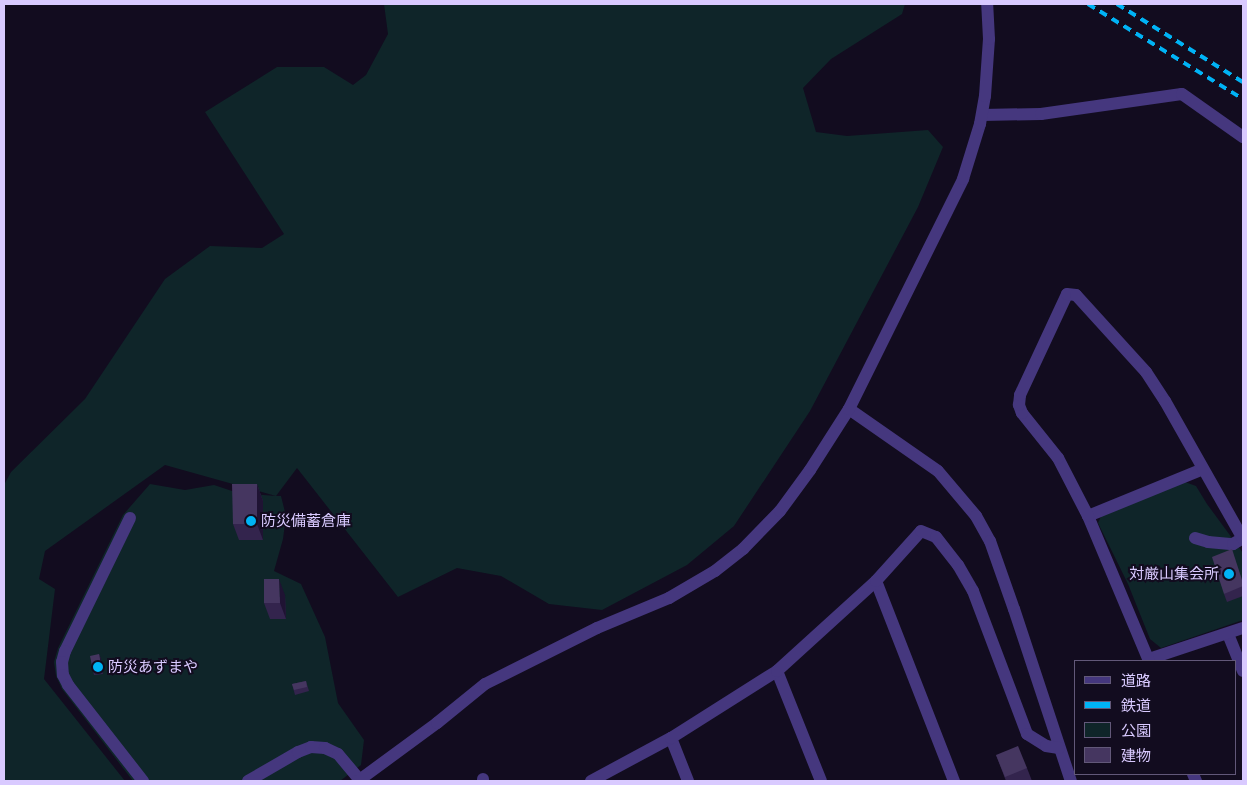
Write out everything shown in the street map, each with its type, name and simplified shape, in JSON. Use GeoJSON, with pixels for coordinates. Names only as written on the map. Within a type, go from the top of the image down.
{"type":"FeatureCollection","features":[{"type":"Feature","properties":{"kind":"street"},"geometry":{"type":"LineString","coordinates":[[248,781],[298,752],[311,748],[326,748],[338,754],[359,780],[437,723],[485,684],[597,628],[669,598],[715,571],[743,549],[780,511],[819,457],[849,409],[956,196],[973,152],[982,115],[988,68],[987,4]]}},
{"type":"Feature","properties":{"kind":"street"},"geometry":{"type":"LineString","coordinates":[[982,115],[1041,114],[1182,94],[1243,137]]}},
{"type":"Feature","properties":{"kind":"street"},"geometry":{"type":"LineString","coordinates":[[1196,538],[1208,542],[1233,544],[1243,538],[1165,401],[1146,372],[1076,295],[1067,294],[1020,395],[1018,405],[1022,414],[1058,458],[1088,516],[1149,660],[1243,628]]}},
{"type":"Feature","properties":{"kind":"street"},"geometry":{"type":"LineString","coordinates":[[849,409],[938,471],[976,516],[990,541],[1071,781]]}},
{"type":"Feature","properties":{"kind":"street"},"geometry":{"type":"LineString","coordinates":[[1088,516],[1202,469]]}},
{"type":"Feature","properties":{"kind":"street"},"geometry":{"type":"LineString","coordinates":[[130,518],[65,651],[62,662],[63,675],[68,685],[143,781]]}},
{"type":"Feature","properties":{"kind":"street"},"geometry":{"type":"LineString","coordinates":[[592,781],[671,738],[777,671],[876,581],[921,531],[936,537],[958,565],[973,591],[1027,734],[1046,746],[1059,748]]}},
{"type":"Feature","properties":{"kind":"street"},"geometry":{"type":"LineString","coordinates":[[876,581],[954,781]]}},
{"type":"Feature","properties":{"kind":"street"},"geometry":{"type":"LineString","coordinates":[[1228,634],[1243,671]]}},
{"type":"Feature","properties":{"kind":"street"},"geometry":{"type":"LineString","coordinates":[[777,671],[822,781]]}},
{"type":"Feature","properties":{"kind":"street"},"geometry":{"type":"LineString","coordinates":[[671,738],[688,781]]}},
{"type":"Feature","properties":{"kind":"green space"},"geometry":{"type":"Polygon","coordinates":[[[384,4],[905,4],[902,14],[831,59],[803,88],[816,132],[847,136],[928,130],[943,147],[918,207],[810,411],[734,526],[687,565],[602,610],[549,604],[501,576],[457,568],[398,597],[297,468],[276,496],[165,465],[45,551],[39,579],[55,589],[44,679],[125,781],[4,781],[4,485],[11,472],[85,399],[165,279],[210,246],[262,248],[284,234],[205,112],[277,67],[324,67],[353,85],[366,75],[388,34],[384,4]]]}},
{"type":"Feature","properties":{"kind":"green space"},"geometry":{"type":"Polygon","coordinates":[[[1185,482],[1196,486],[1243,553],[1243,620],[1161,648],[1150,639],[1128,584],[1098,523],[1102,514],[1185,482]]]}},
{"type":"Feature","properties":{"kind":"green space"},"geometry":{"type":"Polygon","coordinates":[[[150,484],[185,490],[214,485],[238,493],[281,496],[286,516],[283,539],[274,571],[301,584],[325,637],[338,703],[364,740],[361,765],[340,781],[133,781],[62,689],[56,676],[54,662],[58,648],[123,515],[150,484]]]}},
{"type":"Feature","properties":{"kind":"building"},"geometry":{"type":"Polygon","coordinates":[[[232,484],[257,484],[257,524],[233,524],[232,484]]]}},
{"type":"Feature","properties":{"kind":"building","name":"対厳山集会所"},"geometry":{"type":"Polygon","coordinates":[[[1232,549],[1243,586],[1224,594],[1212,557],[1232,549]]]}},
{"type":"Feature","properties":{"kind":"building"},"geometry":{"type":"Polygon","coordinates":[[[264,579],[279,579],[280,603],[264,603],[264,579]]]}},
{"type":"Feature","properties":{"kind":"building","name":"防災あずまや"},"geometry":{"type":"Polygon","coordinates":[[[99,654],[102,670],[93,671],[90,656],[99,654]]]}},
{"type":"Feature","properties":{"kind":"building"},"geometry":{"type":"Polygon","coordinates":[[[306,681],[307,687],[294,690],[292,684],[306,681]]]}},
{"type":"Feature","properties":{"kind":"building"},"geometry":{"type":"Polygon","coordinates":[[[1018,746],[1027,768],[1005,777],[996,755],[1018,746]]]}},
{"type":"Feature","properties":{"kind":"railway"},"geometry":{"type":"LineString","coordinates":[[1088,4],[1243,99]]}},
{"type":"Feature","properties":{"kind":"railway"},"geometry":{"type":"LineString","coordinates":[[1117,4],[1243,82]]}},
{"type":"Feature","properties":{"kind":"place","name":"防災備蓄倉庫"},"geometry":{"type":"Point","coordinates":[251,521]}},
{"type":"Feature","properties":{"kind":"place","name":"対厳山集会所"},"geometry":{"type":"Point","coordinates":[1229,574]}},
{"type":"Feature","properties":{"kind":"place","name":"防災あずまや"},"geometry":{"type":"Point","coordinates":[98,667]}}]}
